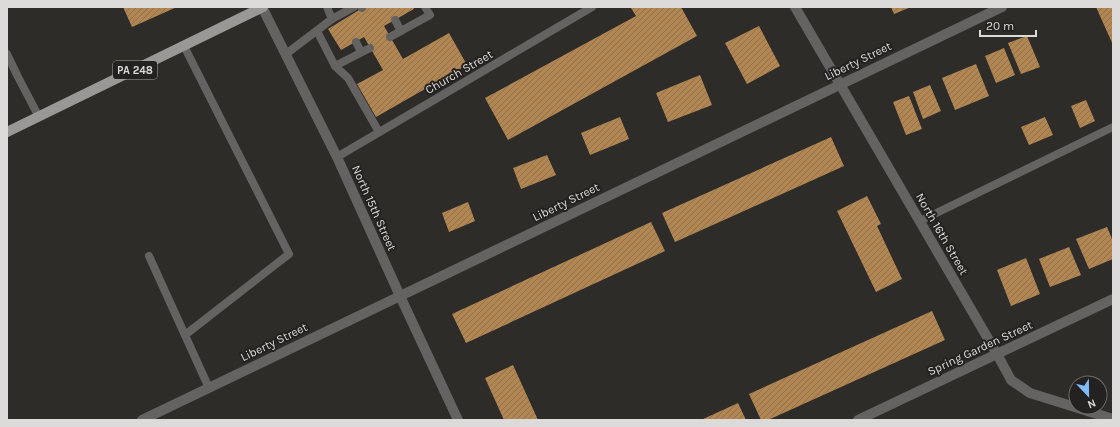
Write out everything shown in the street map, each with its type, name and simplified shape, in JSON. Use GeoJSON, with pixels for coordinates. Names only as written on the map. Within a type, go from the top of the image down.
{"type":"FeatureCollection","features":[{"type":"Feature","properties":{"kind":"main road","name":"PA 248"},"geometry":{"type":"LineString","coordinates":[[7,132],[263,7]]}},
{"type":"Feature","properties":{"kind":"street","name":"North 15th Street"},"geometry":{"type":"LineString","coordinates":[[263,7],[337,156],[458,420]]}},
{"type":"Feature","properties":{"kind":"street","name":"North 16th Street"},"geometry":{"type":"LineString","coordinates":[[795,7],[1012,380],[1030,393],[1113,418]]}},
{"type":"Feature","properties":{"kind":"street","name":"Liberty Street"},"geometry":{"type":"LineString","coordinates":[[142,420],[1002,7]]}},
{"type":"Feature","properties":{"kind":"street","name":"Spring Garden Street"},"geometry":{"type":"LineString","coordinates":[[858,420],[1113,299]]}},
{"type":"Feature","properties":{"kind":"lane"},"geometry":{"type":"LineString","coordinates":[[327,7],[338,18]]}},
{"type":"Feature","properties":{"kind":"lane"},"geometry":{"type":"LineString","coordinates":[[286,54],[317,31],[359,7]]}},
{"type":"Feature","properties":{"kind":"lane"},"geometry":{"type":"LineString","coordinates":[[390,37],[430,15],[425,7]]}},
{"type":"Feature","properties":{"kind":"lane","name":"Church Street"},"geometry":{"type":"LineString","coordinates":[[337,156],[592,7]]}},
{"type":"Feature","properties":{"kind":"lane"},"geometry":{"type":"LineString","coordinates":[[396,20],[401,31]]}},
{"type":"Feature","properties":{"kind":"lane"},"geometry":{"type":"LineString","coordinates":[[317,31],[335,66],[348,78],[379,132]]}},
{"type":"Feature","properties":{"kind":"lane"},"geometry":{"type":"LineString","coordinates":[[356,42],[362,52]]}},
{"type":"Feature","properties":{"kind":"lane"},"geometry":{"type":"LineString","coordinates":[[184,46],[289,254],[185,335]]}},
{"type":"Feature","properties":{"kind":"lane"},"geometry":{"type":"LineString","coordinates":[[335,66],[370,48]]}},
{"type":"Feature","properties":{"kind":"lane"},"geometry":{"type":"LineString","coordinates":[[7,54],[39,117]]}},
{"type":"Feature","properties":{"kind":"lane"},"geometry":{"type":"LineString","coordinates":[[920,220],[1113,127]]}},
{"type":"Feature","properties":{"kind":"lane"},"geometry":{"type":"LineString","coordinates":[[149,256],[209,388]]}},
{"type":"Feature","properties":{"kind":"building"},"geometry":{"type":"Polygon","coordinates":[[[123,7],[177,7],[132,27],[123,7]]]}},
{"type":"Feature","properties":{"kind":"building"},"geometry":{"type":"Polygon","coordinates":[[[364,7],[413,7],[414,9],[384,26],[403,59],[449,33],[467,65],[376,117],[357,84],[383,70],[364,37],[341,50],[328,29],[364,7]]]}},
{"type":"Feature","properties":{"kind":"building"},"geometry":{"type":"Polygon","coordinates":[[[681,7],[697,36],[508,140],[485,98],[636,16],[631,8],[681,7]]]}},
{"type":"Feature","properties":{"kind":"building"},"geometry":{"type":"Polygon","coordinates":[[[891,7],[911,7],[894,14],[891,7]]]}},
{"type":"Feature","properties":{"kind":"building"},"geometry":{"type":"Polygon","coordinates":[[[1096,7],[1113,7],[1113,45],[1096,7]]]}},
{"type":"Feature","properties":{"kind":"building"},"geometry":{"type":"Polygon","coordinates":[[[759,26],[780,66],[747,84],[725,43],[759,26]]]}},
{"type":"Feature","properties":{"kind":"building"},"geometry":{"type":"Polygon","coordinates":[[[1027,36],[1040,67],[1021,74],[1008,43],[1027,36]]]}},
{"type":"Feature","properties":{"kind":"building"},"geometry":{"type":"Polygon","coordinates":[[[1004,48],[1015,75],[996,83],[985,56],[1004,48]]]}},
{"type":"Feature","properties":{"kind":"building"},"geometry":{"type":"Polygon","coordinates":[[[976,64],[989,96],[955,110],[942,78],[976,64]]]}},
{"type":"Feature","properties":{"kind":"building"},"geometry":{"type":"Polygon","coordinates":[[[700,75],[712,105],[668,122],[656,93],[700,75]]]}},
{"type":"Feature","properties":{"kind":"building"},"geometry":{"type":"Polygon","coordinates":[[[930,85],[941,111],[923,119],[913,92],[930,85]]]}},
{"type":"Feature","properties":{"kind":"building"},"geometry":{"type":"Polygon","coordinates":[[[909,96],[922,129],[906,135],[893,102],[909,96]]]}},
{"type":"Feature","properties":{"kind":"building"},"geometry":{"type":"Polygon","coordinates":[[[1086,100],[1095,121],[1080,128],[1071,106],[1086,100]]]}},
{"type":"Feature","properties":{"kind":"building"},"geometry":{"type":"Polygon","coordinates":[[[620,117],[629,139],[590,155],[581,133],[620,117]]]}},
{"type":"Feature","properties":{"kind":"building"},"geometry":{"type":"Polygon","coordinates":[[[1045,117],[1053,135],[1029,145],[1021,127],[1045,117]]]}},
{"type":"Feature","properties":{"kind":"building"},"geometry":{"type":"Polygon","coordinates":[[[831,137],[844,166],[675,242],[662,213],[831,137]]]}},
{"type":"Feature","properties":{"kind":"building"},"geometry":{"type":"Polygon","coordinates":[[[547,155],[556,175],[521,189],[513,168],[547,155]]]}},
{"type":"Feature","properties":{"kind":"building"},"geometry":{"type":"Polygon","coordinates":[[[867,196],[881,224],[877,226],[902,279],[876,292],[837,211],[867,196]]]}},
{"type":"Feature","properties":{"kind":"building"},"geometry":{"type":"Polygon","coordinates":[[[468,202],[475,221],[449,232],[442,213],[468,202]]]}},
{"type":"Feature","properties":{"kind":"building"},"geometry":{"type":"Polygon","coordinates":[[[651,222],[665,251],[466,343],[452,314],[651,222]]]}},
{"type":"Feature","properties":{"kind":"building"},"geometry":{"type":"Polygon","coordinates":[[[1107,227],[1113,241],[1113,259],[1089,269],[1076,239],[1107,227]]]}},
{"type":"Feature","properties":{"kind":"building"},"geometry":{"type":"Polygon","coordinates":[[[1069,247],[1081,275],[1050,287],[1039,259],[1069,247]]]}},
{"type":"Feature","properties":{"kind":"building"},"geometry":{"type":"Polygon","coordinates":[[[1026,258],[1040,294],[1011,306],[997,270],[1026,258]]]}},
{"type":"Feature","properties":{"kind":"building"},"geometry":{"type":"Polygon","coordinates":[[[932,311],[945,340],[768,420],[761,420],[749,394],[932,311]]]}},
{"type":"Feature","properties":{"kind":"building"},"geometry":{"type":"Polygon","coordinates":[[[513,365],[538,420],[504,420],[485,378],[513,365]]]}},
{"type":"Feature","properties":{"kind":"building"},"geometry":{"type":"Polygon","coordinates":[[[738,403],[746,420],[701,420],[738,403]]]}}]}
